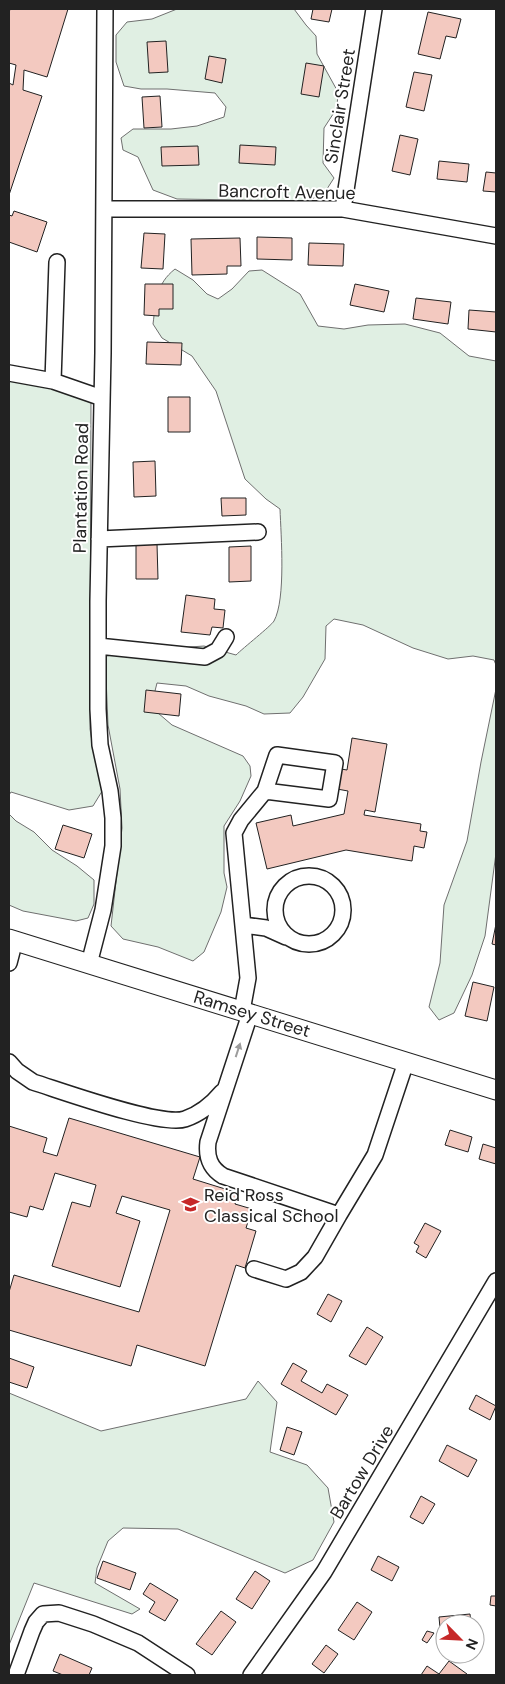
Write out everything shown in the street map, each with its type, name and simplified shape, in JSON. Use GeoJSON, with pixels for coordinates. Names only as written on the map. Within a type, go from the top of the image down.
{"type":"FeatureCollection","features":[{"type":"Feature","properties":{"kind":"main road","name":"Ramsey Street"},"geometry":{"type":"LineString","coordinates":[[12,940],[496,1090]]}},
{"type":"Feature","properties":{"kind":"street","name":"Plantation Road"},"geometry":{"type":"LineString","coordinates":[[89,964],[103,910],[113,846],[113,818],[100,736],[98,709],[105,9]]}},
{"type":"Feature","properties":{"kind":"street","name":"Sinclair Street"},"geometry":{"type":"LineString","coordinates":[[342,209],[374,9]]}},
{"type":"Feature","properties":{"kind":"street","name":"Bancroft Avenue"},"geometry":{"type":"LineString","coordinates":[[104,209],[342,209],[496,236]]}},
{"type":"Feature","properties":{"kind":"street"},"geometry":{"type":"LineString","coordinates":[[53,381],[57,262]]}},
{"type":"Feature","properties":{"kind":"street"},"geometry":{"type":"LineString","coordinates":[[9,372],[53,381],[102,398]]}},
{"type":"Feature","properties":{"kind":"street"},"geometry":{"type":"LineString","coordinates":[[99,539],[258,532]]}},
{"type":"Feature","properties":{"kind":"street"},"geometry":{"type":"LineString","coordinates":[[98,646],[205,657],[218,650],[226,637]]}},
{"type":"Feature","properties":{"kind":"street"},"geometry":{"type":"LineString","coordinates":[[265,791],[329,799],[335,763],[277,755],[265,791],[241,820],[234,833],[248,978],[246,1012],[226,1088],[208,1142],[207,1152],[209,1161],[215,1171],[223,1176],[339,1215]]}},
{"type":"Feature","properties":{"kind":"street"},"geometry":{"type":"LineString","coordinates":[[243,925],[266,928],[296,942],[308,945],[319,943],[330,937],[338,929],[342,918],[343,906],[340,895],[334,886],[325,879],[303,875],[292,879],[284,886],[277,895],[274,906],[279,928],[286,936]]}},
{"type":"Feature","properties":{"kind":"street"},"geometry":{"type":"LineString","coordinates":[[9,963],[12,940]]}},
{"type":"Feature","properties":{"kind":"street"},"geometry":{"type":"LineString","coordinates":[[9,1062],[17,1071],[33,1082],[151,1118],[184,1120],[209,1107],[226,1088]]}},
{"type":"Feature","properties":{"kind":"street"},"geometry":{"type":"LineString","coordinates":[[254,1269],[286,1279],[301,1272],[315,1258],[375,1155],[406,1062]]}},
{"type":"Feature","properties":{"kind":"street","name":"Bartow Drive"},"geometry":{"type":"LineString","coordinates":[[251,1675],[324,1572],[496,1281]]}},
{"type":"Feature","properties":{"kind":"street"},"geometry":{"type":"LineString","coordinates":[[16,1675],[36,1622],[43,1614],[59,1613],[93,1624],[138,1644],[186,1675]]}},
{"type":"Feature","properties":{"kind":"green space"},"geometry":{"type":"Polygon","coordinates":[[[177,9],[294,9],[316,36],[317,54],[338,92],[337,108],[324,128],[323,163],[334,178],[325,192],[308,201],[177,199],[153,190],[138,157],[123,150],[121,138],[133,129],[171,129],[197,126],[224,117],[226,107],[215,93],[141,89],[124,86],[116,62],[116,35],[127,22],[152,19],[177,9]]]}},
{"type":"Feature","properties":{"kind":"green space"},"geometry":{"type":"Polygon","coordinates":[[[175,269],[193,280],[207,294],[218,299],[232,289],[249,271],[262,270],[300,294],[318,326],[344,329],[368,325],[405,324],[440,333],[469,356],[496,361],[496,665],[494,660],[473,656],[448,659],[413,648],[363,625],[334,619],[326,626],[325,659],[303,697],[290,713],[264,714],[246,706],[209,696],[186,686],[157,683],[151,707],[172,725],[243,756],[250,766],[251,776],[240,801],[224,826],[224,873],[227,887],[221,912],[204,952],[193,961],[158,947],[123,939],[111,926],[122,828],[120,789],[108,725],[105,653],[204,646],[236,655],[274,621],[280,598],[282,551],[280,509],[266,499],[245,479],[216,391],[192,356],[162,338],[153,324],[156,300],[160,287],[175,269]]]}},
{"type":"Feature","properties":{"kind":"green space"},"geometry":{"type":"Polygon","coordinates":[[[9,371],[91,395],[90,729],[94,754],[104,788],[93,806],[69,810],[11,792],[9,795],[9,371]]]}},
{"type":"Feature","properties":{"kind":"green space"},"geometry":{"type":"Polygon","coordinates":[[[496,689],[496,853],[485,936],[472,975],[454,1013],[439,1020],[429,1007],[440,963],[444,905],[467,841],[496,689]]]}},
{"type":"Feature","properties":{"kind":"green space"},"geometry":{"type":"Polygon","coordinates":[[[9,814],[16,821],[34,832],[52,850],[77,866],[94,880],[94,904],[88,918],[76,921],[23,911],[9,905],[9,814]]]}},
{"type":"Feature","properties":{"kind":"green space"},"geometry":{"type":"Polygon","coordinates":[[[258,1381],[277,1402],[270,1452],[307,1465],[328,1488],[334,1522],[313,1560],[285,1573],[178,1529],[123,1528],[108,1541],[97,1568],[95,1583],[140,1609],[132,1614],[34,1583],[9,1645],[9,1393],[101,1431],[246,1399],[258,1381]]]}},
{"type":"Feature","properties":{"kind":"building"},"geometry":{"type":"Polygon","coordinates":[[[10,9],[68,9],[47,77],[24,70],[23,90],[42,96],[9,195],[9,83],[13,85],[16,65],[9,63],[10,9]]]}},
{"type":"Feature","properties":{"kind":"building"},"geometry":{"type":"Polygon","coordinates":[[[313,9],[332,9],[329,22],[311,19],[313,9]]]}},
{"type":"Feature","properties":{"kind":"building"},"geometry":{"type":"Polygon","coordinates":[[[428,12],[461,19],[456,38],[446,36],[440,59],[418,54],[428,12]]]}},
{"type":"Feature","properties":{"kind":"building"},"geometry":{"type":"Polygon","coordinates":[[[166,41],[168,72],[149,73],[147,42],[166,41]]]}},
{"type":"Feature","properties":{"kind":"building"},"geometry":{"type":"Polygon","coordinates":[[[209,56],[226,59],[222,83],[205,79],[209,56]]]}},
{"type":"Feature","properties":{"kind":"building"},"geometry":{"type":"Polygon","coordinates":[[[306,63],[324,66],[319,97],[301,94],[306,63]]]}},
{"type":"Feature","properties":{"kind":"building"},"geometry":{"type":"Polygon","coordinates":[[[414,72],[432,75],[424,111],[406,107],[414,72]]]}},
{"type":"Feature","properties":{"kind":"building"},"geometry":{"type":"Polygon","coordinates":[[[160,96],[162,127],[144,128],[142,97],[160,96]]]}},
{"type":"Feature","properties":{"kind":"building"},"geometry":{"type":"Polygon","coordinates":[[[400,135],[418,139],[410,175],[392,171],[400,135]]]}},
{"type":"Feature","properties":{"kind":"building"},"geometry":{"type":"Polygon","coordinates":[[[240,145],[276,147],[275,165],[239,163],[240,145]]]}},
{"type":"Feature","properties":{"kind":"building"},"geometry":{"type":"Polygon","coordinates":[[[198,146],[199,165],[162,166],[161,147],[198,146]]]}},
{"type":"Feature","properties":{"kind":"building"},"geometry":{"type":"Polygon","coordinates":[[[439,161],[469,164],[467,182],[437,179],[439,161]]]}},
{"type":"Feature","properties":{"kind":"building"},"geometry":{"type":"Polygon","coordinates":[[[486,172],[496,173],[496,192],[483,191],[486,172]]]}},
{"type":"Feature","properties":{"kind":"building"},"geometry":{"type":"Polygon","coordinates":[[[14,211],[47,222],[37,252],[9,242],[9,215],[12,216],[14,211]]]}},
{"type":"Feature","properties":{"kind":"building"},"geometry":{"type":"Polygon","coordinates":[[[144,233],[165,234],[163,269],[141,268],[144,233]]]}},
{"type":"Feature","properties":{"kind":"building"},"geometry":{"type":"Polygon","coordinates":[[[257,237],[292,238],[292,260],[257,259],[257,237]]]}},
{"type":"Feature","properties":{"kind":"building"},"geometry":{"type":"Polygon","coordinates":[[[240,238],[241,266],[227,266],[227,274],[192,275],[191,239],[240,238]]]}},
{"type":"Feature","properties":{"kind":"building"},"geometry":{"type":"Polygon","coordinates":[[[309,243],[344,244],[343,266],[308,265],[309,243]]]}},
{"type":"Feature","properties":{"kind":"building"},"geometry":{"type":"Polygon","coordinates":[[[145,284],[173,284],[173,309],[159,309],[159,316],[144,315],[145,284]]]}},
{"type":"Feature","properties":{"kind":"building"},"geometry":{"type":"Polygon","coordinates":[[[355,284],[389,291],[384,312],[350,305],[355,284]]]}},
{"type":"Feature","properties":{"kind":"building"},"geometry":{"type":"Polygon","coordinates":[[[416,298],[451,302],[448,324],[413,319],[416,298]]]}},
{"type":"Feature","properties":{"kind":"building"},"geometry":{"type":"Polygon","coordinates":[[[469,310],[496,312],[496,332],[468,329],[469,310]]]}},
{"type":"Feature","properties":{"kind":"building"},"geometry":{"type":"Polygon","coordinates":[[[147,342],[182,343],[181,365],[146,364],[147,342]]]}},
{"type":"Feature","properties":{"kind":"building"},"geometry":{"type":"Polygon","coordinates":[[[168,397],[190,397],[190,432],[168,432],[168,397]]]}},
{"type":"Feature","properties":{"kind":"building"},"geometry":{"type":"Polygon","coordinates":[[[155,461],[156,496],[134,497],[133,462],[155,461]]]}},
{"type":"Feature","properties":{"kind":"building"},"geometry":{"type":"Polygon","coordinates":[[[221,498],[246,498],[246,515],[222,516],[221,498]]]}},
{"type":"Feature","properties":{"kind":"building"},"geometry":{"type":"Polygon","coordinates":[[[136,544],[157,544],[158,579],[136,579],[136,544]]]}},
{"type":"Feature","properties":{"kind":"building"},"geometry":{"type":"Polygon","coordinates":[[[251,546],[251,581],[229,582],[229,547],[251,546]]]}},
{"type":"Feature","properties":{"kind":"building"},"geometry":{"type":"Polygon","coordinates":[[[186,595],[215,599],[214,609],[225,610],[223,628],[212,627],[210,635],[181,632],[186,595]]]}},
{"type":"Feature","properties":{"kind":"building"},"geometry":{"type":"Polygon","coordinates":[[[146,690],[181,694],[179,716],[144,712],[146,690]]]}},
{"type":"Feature","properties":{"kind":"building"},"geometry":{"type":"Polygon","coordinates":[[[352,738],[387,744],[375,812],[365,810],[364,815],[421,824],[420,831],[427,832],[424,848],[414,846],[412,861],[346,850],[267,869],[256,823],[291,815],[293,826],[344,814],[348,791],[337,789],[341,769],[347,770],[352,738]]]}},
{"type":"Feature","properties":{"kind":"building"},"geometry":{"type":"Polygon","coordinates":[[[63,825],[92,834],[84,858],[55,849],[63,825]]]}},
{"type":"Feature","properties":{"kind":"building"},"geometry":{"type":"Polygon","coordinates":[[[496,924],[496,945],[492,944],[496,924]]]}},
{"type":"Feature","properties":{"kind":"building"},"geometry":{"type":"Polygon","coordinates":[[[473,982],[494,987],[487,1021],[465,1016],[473,982]]]}},
{"type":"Feature","properties":{"kind":"building"},"geometry":{"type":"Polygon","coordinates":[[[69,1118],[200,1157],[193,1179],[238,1193],[235,1204],[252,1209],[246,1228],[256,1231],[245,1268],[236,1265],[205,1366],[137,1345],[131,1366],[9,1330],[9,1292],[14,1275],[139,1312],[170,1210],[122,1196],[116,1213],[140,1221],[120,1287],[52,1266],[72,1202],[90,1207],[96,1185],[55,1173],[43,1210],[30,1206],[27,1217],[9,1212],[9,1126],[47,1138],[43,1152],[57,1156],[69,1118]]]}},
{"type":"Feature","properties":{"kind":"building"},"geometry":{"type":"Polygon","coordinates":[[[450,1130],[472,1137],[468,1152],[445,1145],[450,1130]]]}},
{"type":"Feature","properties":{"kind":"building"},"geometry":{"type":"Polygon","coordinates":[[[483,1144],[496,1148],[496,1164],[479,1159],[483,1144]]]}},
{"type":"Feature","properties":{"kind":"building"},"geometry":{"type":"Polygon","coordinates":[[[425,1223],[441,1231],[426,1258],[416,1252],[419,1246],[414,1243],[425,1223]]]}},
{"type":"Feature","properties":{"kind":"building"},"geometry":{"type":"Polygon","coordinates":[[[328,1294],[342,1301],[331,1322],[317,1314],[328,1294]]]}},
{"type":"Feature","properties":{"kind":"building"},"geometry":{"type":"Polygon","coordinates":[[[367,1327],[383,1337],[366,1365],[349,1356],[367,1327]]]}},
{"type":"Feature","properties":{"kind":"building"},"geometry":{"type":"Polygon","coordinates":[[[9,1358],[34,1367],[27,1388],[9,1382],[9,1358]]]}},
{"type":"Feature","properties":{"kind":"building"},"geometry":{"type":"Polygon","coordinates":[[[293,1363],[307,1371],[301,1381],[322,1393],[327,1384],[348,1395],[336,1415],[281,1384],[293,1363]]]}},
{"type":"Feature","properties":{"kind":"building"},"geometry":{"type":"Polygon","coordinates":[[[476,1395],[496,1406],[490,1420],[469,1409],[476,1395]]]}},
{"type":"Feature","properties":{"kind":"building"},"geometry":{"type":"Polygon","coordinates":[[[287,1427],[302,1432],[294,1455],[280,1450],[287,1427]]]}},
{"type":"Feature","properties":{"kind":"building"},"geometry":{"type":"Polygon","coordinates":[[[447,1445],[477,1460],[468,1477],[439,1461],[447,1445]]]}},
{"type":"Feature","properties":{"kind":"building"},"geometry":{"type":"Polygon","coordinates":[[[421,1496],[435,1504],[423,1524],[410,1517],[421,1496]]]}},
{"type":"Feature","properties":{"kind":"building"},"geometry":{"type":"Polygon","coordinates":[[[378,1556],[399,1567],[392,1581],[371,1570],[378,1556]]]}},
{"type":"Feature","properties":{"kind":"building"},"geometry":{"type":"Polygon","coordinates":[[[103,1561],[136,1573],[130,1590],[97,1578],[103,1561]]]}},
{"type":"Feature","properties":{"kind":"building"},"geometry":{"type":"Polygon","coordinates":[[[255,1571],[270,1581],[252,1609],[236,1599],[255,1571]]]}},
{"type":"Feature","properties":{"kind":"building"},"geometry":{"type":"Polygon","coordinates":[[[150,1583],[178,1600],[165,1621],[149,1612],[155,1602],[143,1594],[150,1583]]]}},
{"type":"Feature","properties":{"kind":"building"},"geometry":{"type":"Polygon","coordinates":[[[491,1596],[496,1596],[496,1606],[490,1605],[491,1596]]]}},
{"type":"Feature","properties":{"kind":"building"},"geometry":{"type":"Polygon","coordinates":[[[357,1602],[372,1612],[354,1640],[338,1630],[357,1602]]]}},
{"type":"Feature","properties":{"kind":"building"},"geometry":{"type":"Polygon","coordinates":[[[221,1611],[236,1622],[212,1655],[196,1644],[221,1611]]]}},
{"type":"Feature","properties":{"kind":"building"},"geometry":{"type":"Polygon","coordinates":[[[427,1631],[434,1633],[427,1643],[422,1640],[427,1631]]]}},
{"type":"Feature","properties":{"kind":"building"},"geometry":{"type":"Polygon","coordinates":[[[326,1645],[338,1654],[324,1673],[312,1664],[326,1645]]]}},
{"type":"Feature","properties":{"kind":"building"},"geometry":{"type":"Polygon","coordinates":[[[60,1654],[92,1668],[89,1675],[63,1675],[53,1671],[60,1654]]]}},
{"type":"Feature","properties":{"kind":"building"},"geometry":{"type":"Polygon","coordinates":[[[447,1664],[453,1664],[467,1674],[421,1675],[427,1666],[439,1674],[447,1664]]]}},
{"type":"Feature","properties":{"kind":"place","name":"Reid Ross Classical School"},"geometry":{"type":"Point","coordinates":[190,1205]}}]}
